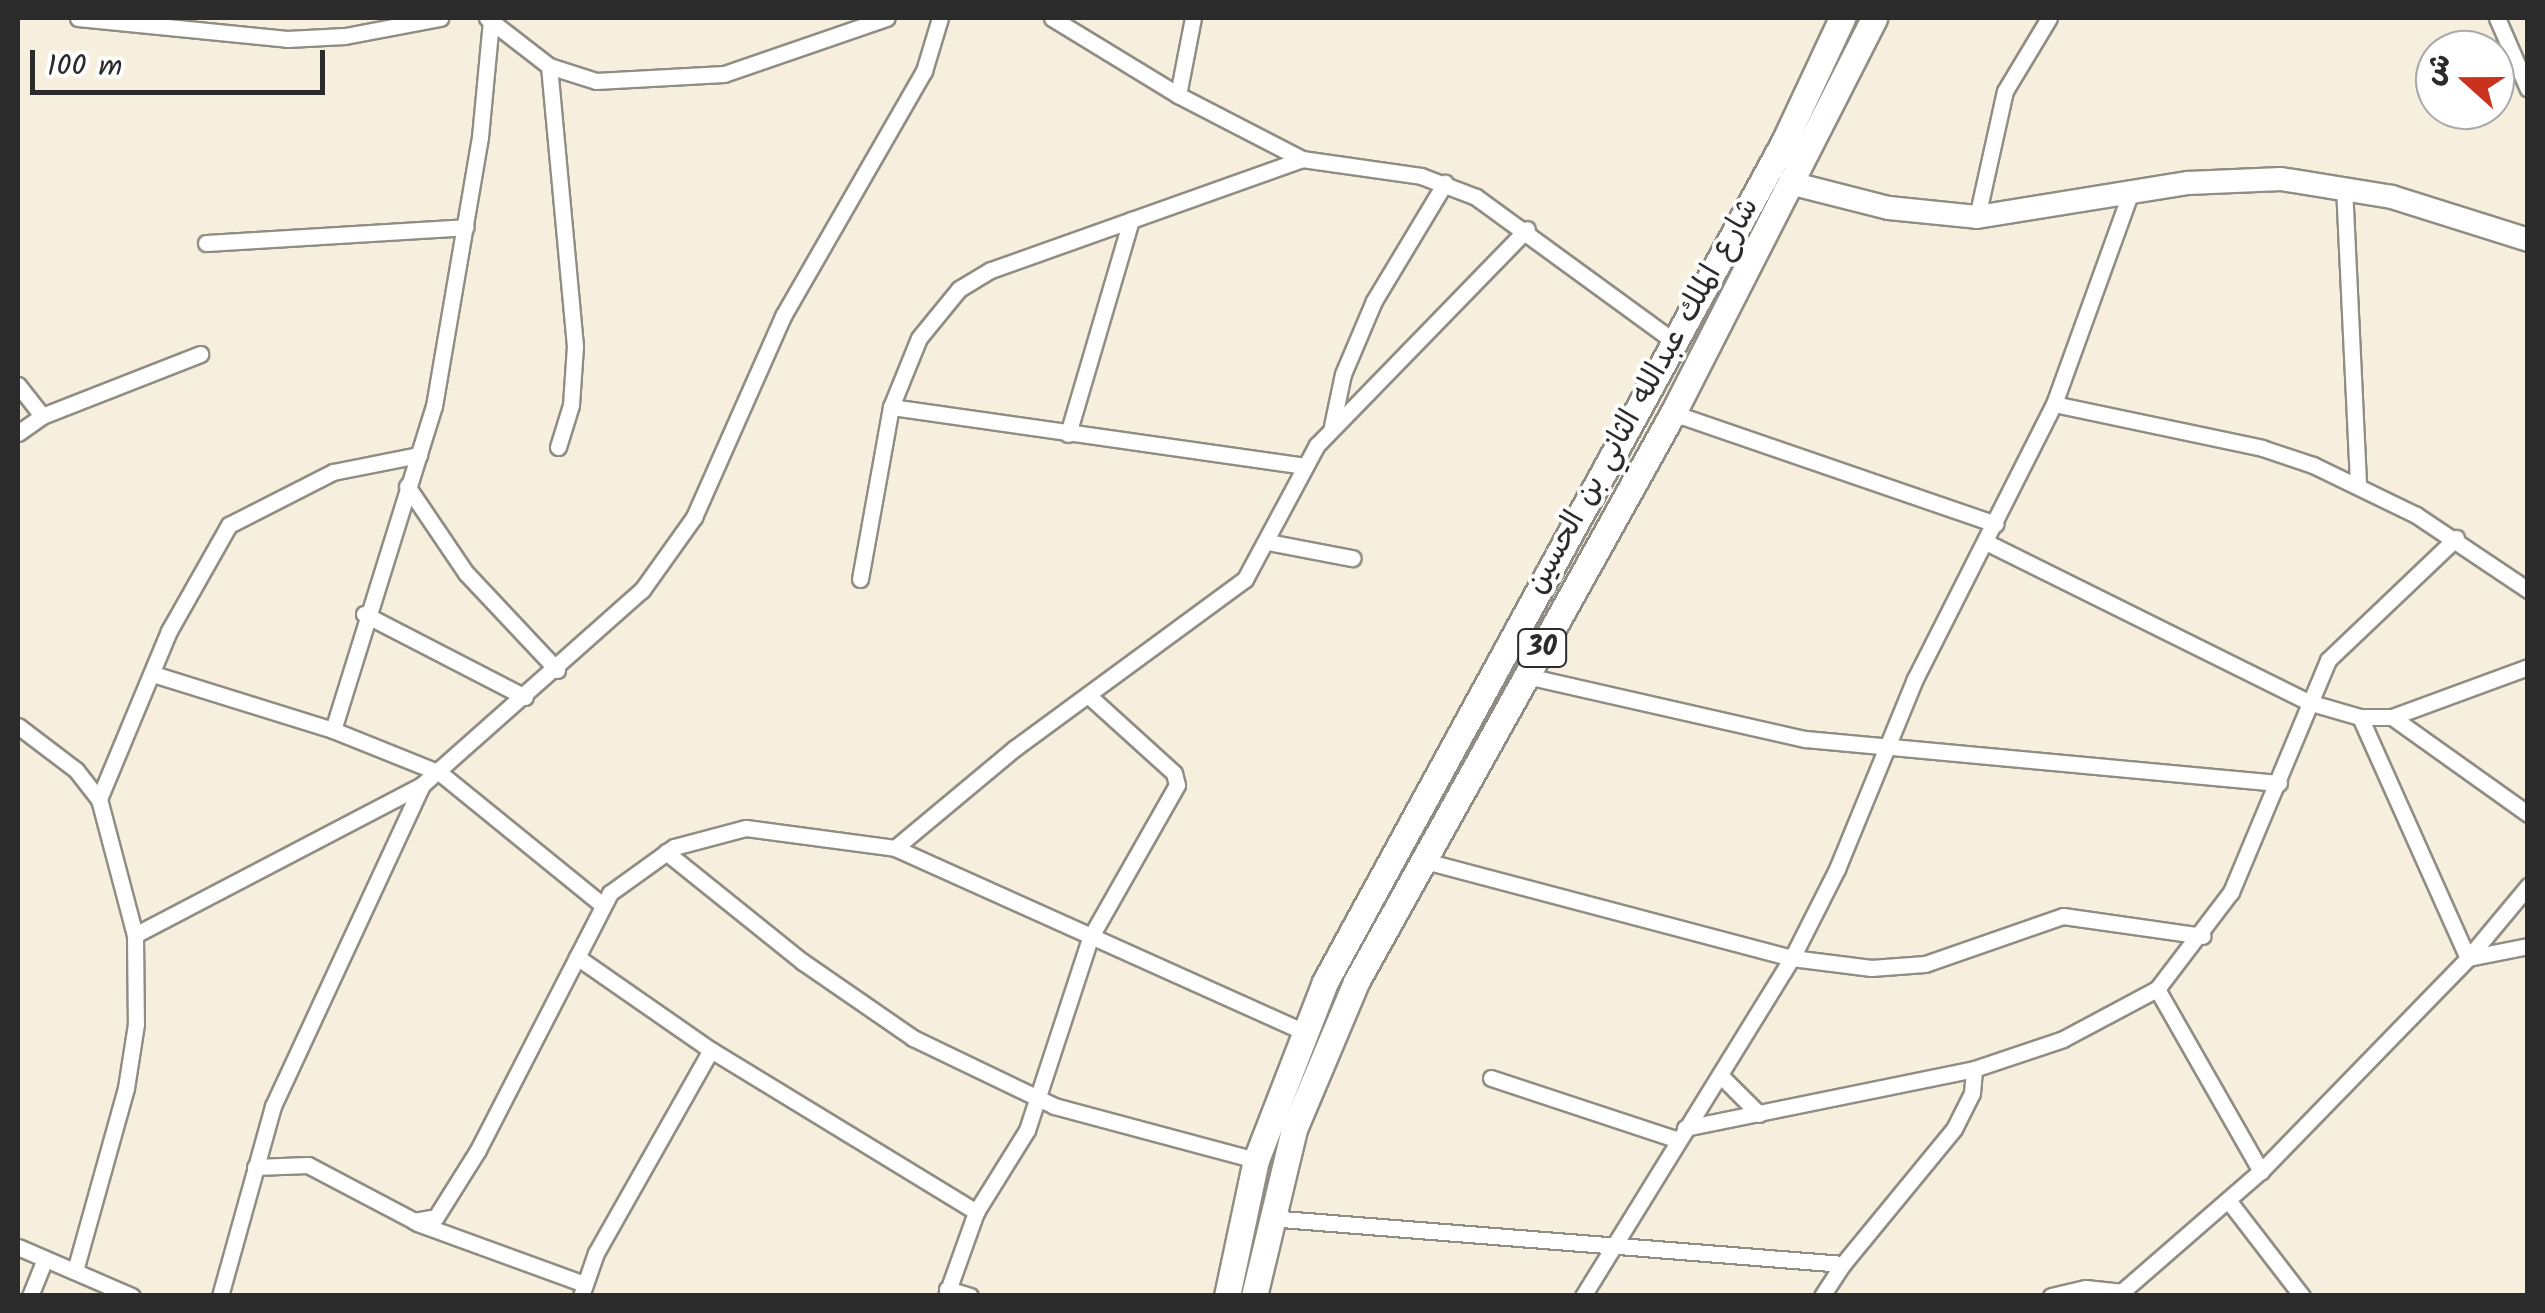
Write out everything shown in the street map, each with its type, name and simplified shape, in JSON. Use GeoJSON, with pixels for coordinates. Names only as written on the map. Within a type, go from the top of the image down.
{"type":"FeatureCollection","features":[{"type":"Feature","properties":{"kind":"main road","name":"شارع الملك عبدالله الثاني بن الحسين"},"geometry":{"type":"LineString","coordinates":[[1227,1296],[1256,1160],[1302,1031],[1455,740],[1784,142],[1842,18]]}},
{"type":"Feature","properties":{"kind":"main road","name":"شارع الملك عبدالله الثاني بن الحسين"},"geometry":{"type":"LineString","coordinates":[[1254,1296],[1269,1218],[1321,1058],[1422,860],[1672,413],[1794,184],[1874,18]]}},
{"type":"Feature","properties":{"kind":"main road"},"geometry":{"type":"LineString","coordinates":[[1471,712],[1498,725]]}},
{"type":"Feature","properties":{"kind":"main road"},"geometry":{"type":"LineString","coordinates":[[1455,740],[1482,754]]}},
{"type":"Feature","properties":{"kind":"street"},"geometry":{"type":"LineString","coordinates":[[78,18],[287,38],[345,36],[440,18]]}},
{"type":"Feature","properties":{"kind":"street"},"geometry":{"type":"LineString","coordinates":[[840,35],[842,18]]}},
{"type":"Feature","properties":{"kind":"street"},"geometry":{"type":"LineString","coordinates":[[489,19],[549,66],[596,81],[688,79],[754,66],[887,18]]}},
{"type":"Feature","properties":{"kind":"street"},"geometry":{"type":"LineString","coordinates":[[135,935],[440,773],[642,590],[694,517],[784,316],[924,72],[940,18]]}},
{"type":"Feature","properties":{"kind":"street"},"geometry":{"type":"LineString","coordinates":[[1052,18],[1178,96],[1302,159],[1445,182],[1527,230],[1675,342]]}},
{"type":"Feature","properties":{"kind":"street"},"geometry":{"type":"LineString","coordinates":[[1178,96],[1194,18]]}},
{"type":"Feature","properties":{"kind":"street"},"geometry":{"type":"LineString","coordinates":[[1977,217],[2005,91],[2049,18]]}},
{"type":"Feature","properties":{"kind":"street"},"geometry":{"type":"LineString","coordinates":[[2497,18],[2528,90]]}},
{"type":"Feature","properties":{"kind":"street"},"geometry":{"type":"LineString","coordinates":[[333,730],[364,614],[418,455],[445,354],[466,227],[489,19]]}},
{"type":"Feature","properties":{"kind":"street"},"geometry":{"type":"LineString","coordinates":[[549,66],[576,346],[571,405],[558,448]]}},
{"type":"Feature","properties":{"kind":"street"},"geometry":{"type":"LineString","coordinates":[[860,578],[892,407],[919,338],[959,289],[990,270],[1302,159]]}},
{"type":"Feature","properties":{"kind":"street"},"geometry":{"type":"LineString","coordinates":[[1794,184],[1906,211],[1977,217],[2131,191],[2251,178],[2344,186],[2528,240]]}},
{"type":"Feature","properties":{"kind":"street"},"geometry":{"type":"LineString","coordinates":[[1332,426],[1343,374],[1374,302],[1445,182]]}},
{"type":"Feature","properties":{"kind":"street"},"geometry":{"type":"LineString","coordinates":[[2344,186],[2358,484]]}},
{"type":"Feature","properties":{"kind":"street"},"geometry":{"type":"LineString","coordinates":[[1583,1296],[1792,958],[1837,868],[1884,746],[2054,404],[2131,191]]}},
{"type":"Feature","properties":{"kind":"street"},"geometry":{"type":"LineString","coordinates":[[1068,434],[1131,220]]}},
{"type":"Feature","properties":{"kind":"street"},"geometry":{"type":"LineString","coordinates":[[206,243],[466,227]]}},
{"type":"Feature","properties":{"kind":"street"},"geometry":{"type":"LineString","coordinates":[[896,848],[1088,695],[1245,579],[1305,466],[1332,426],[1421,345],[1527,230]]}},
{"type":"Feature","properties":{"kind":"street"},"geometry":{"type":"LineString","coordinates":[[18,433],[42,416],[200,354]]}},
{"type":"Feature","properties":{"kind":"street"},"geometry":{"type":"LineString","coordinates":[[18,385],[42,416]]}},
{"type":"Feature","properties":{"kind":"street"},"geometry":{"type":"LineString","coordinates":[[2054,404],[2262,448],[2358,484],[2456,538],[2528,590]]}},
{"type":"Feature","properties":{"kind":"street"},"geometry":{"type":"LineString","coordinates":[[892,407],[1305,466]]}},
{"type":"Feature","properties":{"kind":"street"},"geometry":{"type":"LineString","coordinates":[[1672,413],[1996,524]]}},
{"type":"Feature","properties":{"kind":"street"},"geometry":{"type":"LineString","coordinates":[[100,800],[190,588],[241,515],[333,472],[418,455]]}},
{"type":"Feature","properties":{"kind":"street"},"geometry":{"type":"LineString","coordinates":[[406,486],[466,573],[557,670]]}},
{"type":"Feature","properties":{"kind":"street"},"geometry":{"type":"LineString","coordinates":[[1491,1078],[1681,1134],[1974,1069],[2063,1038],[2157,988],[2203,936],[2249,857],[2308,702],[2340,646],[2456,538]]}},
{"type":"Feature","properties":{"kind":"street"},"geometry":{"type":"LineString","coordinates":[[1268,542],[1352,558]]}},
{"type":"Feature","properties":{"kind":"street"},"geometry":{"type":"LineString","coordinates":[[1986,542],[2308,702],[2360,717],[2392,717],[2528,667]]}},
{"type":"Feature","properties":{"kind":"street"},"geometry":{"type":"LineString","coordinates":[[364,614],[525,697]]}},
{"type":"Feature","properties":{"kind":"street"},"geometry":{"type":"LineString","coordinates":[[153,674],[333,730],[440,773],[602,904]]}},
{"type":"Feature","properties":{"kind":"street"},"geometry":{"type":"LineString","coordinates":[[1527,676],[1761,732],[2279,783]]}},
{"type":"Feature","properties":{"kind":"street"},"geometry":{"type":"LineString","coordinates":[[970,1296],[946,1292],[976,1212],[1016,1154],[1038,1100],[1090,938],[1178,781],[1088,695]]}},
{"type":"Feature","properties":{"kind":"street"},"geometry":{"type":"LineString","coordinates":[[2360,717],[2468,958]]}},
{"type":"Feature","properties":{"kind":"street"},"geometry":{"type":"LineString","coordinates":[[2392,717],[2528,814]]}},
{"type":"Feature","properties":{"kind":"street"},"geometry":{"type":"LineString","coordinates":[[18,726],[76,770],[100,800],[135,935],[136,1024],[118,1128],[75,1271]]}},
{"type":"Feature","properties":{"kind":"street"},"geometry":{"type":"LineString","coordinates":[[220,1296],[273,1106],[422,785]]}},
{"type":"Feature","properties":{"kind":"street"},"geometry":{"type":"LineString","coordinates":[[414,1221],[446,1208],[602,904],[666,852],[746,828],[896,848],[1302,1031]]}},
{"type":"Feature","properties":{"kind":"street"},"geometry":{"type":"LineString","coordinates":[[666,852],[864,1008],[1038,1100],[1256,1160]]}},
{"type":"Feature","properties":{"kind":"street"},"geometry":{"type":"LineString","coordinates":[[1422,860],[1792,958],[1900,968],[2084,915],[2203,936]]}},
{"type":"Feature","properties":{"kind":"street"},"geometry":{"type":"LineString","coordinates":[[2051,1296],[2085,1288],[2119,1294],[2261,1172],[2468,958],[2528,886]]}},
{"type":"Feature","properties":{"kind":"street"},"geometry":{"type":"LineString","coordinates":[[2468,958],[2528,946]]}},
{"type":"Feature","properties":{"kind":"street"},"geometry":{"type":"LineString","coordinates":[[577,957],[711,1050],[976,1212]]}},
{"type":"Feature","properties":{"kind":"street"},"geometry":{"type":"LineString","coordinates":[[2157,988],[2261,1172]]}},
{"type":"Feature","properties":{"kind":"street"},"geometry":{"type":"LineString","coordinates":[[255,1167],[321,1169],[414,1221],[581,1289],[711,1050]]}},
{"type":"Feature","properties":{"kind":"street"},"geometry":{"type":"LineString","coordinates":[[1822,1296],[1842,1264],[1954,1130],[1972,1092],[1974,1069]]}},
{"type":"Feature","properties":{"kind":"street"},"geometry":{"type":"LineString","coordinates":[[1720,1074],[1758,1114]]}},
{"type":"Feature","properties":{"kind":"street"},"geometry":{"type":"LineString","coordinates":[[2228,1200],[2302,1296]]}},
{"type":"Feature","properties":{"kind":"street"},"geometry":{"type":"LineString","coordinates":[[1269,1218],[1610,1249],[1842,1264]]}},
{"type":"Feature","properties":{"kind":"street"},"geometry":{"type":"LineString","coordinates":[[18,1248],[132,1296]]}},
{"type":"Feature","properties":{"kind":"street"},"geometry":{"type":"LineString","coordinates":[[30,1296],[46,1260]]}}]}
